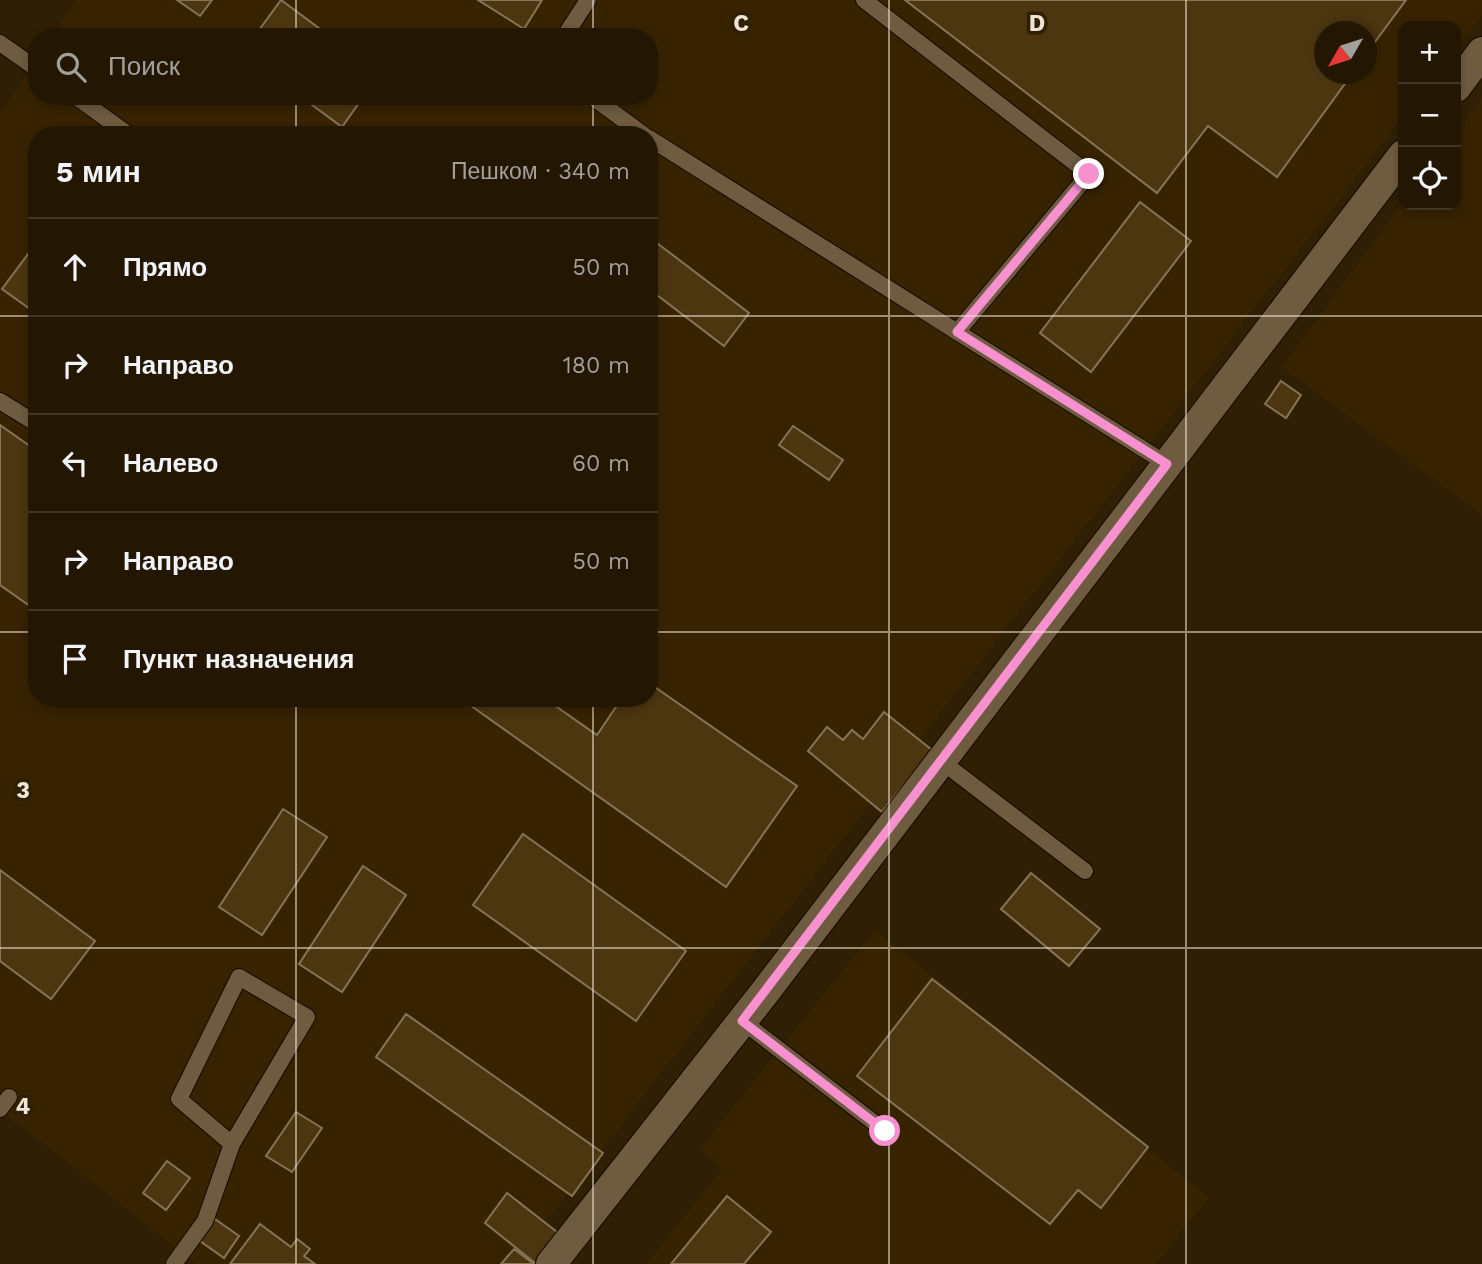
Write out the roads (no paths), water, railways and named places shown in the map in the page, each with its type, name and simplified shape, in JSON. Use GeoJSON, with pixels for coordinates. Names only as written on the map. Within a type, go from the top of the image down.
{"type":"FeatureCollection","features":[{"type":"Feature","properties":{"kind":"street"},"geometry":{"type":"LineString","coordinates":[[1458,84],[1482,52]]}},
{"type":"Feature","properties":{"kind":"street"},"geometry":{"type":"LineString","coordinates":[[551,1264],[742,1021],[1398,162]]}},
{"type":"Feature","properties":{"kind":"lane"},"geometry":{"type":"LineString","coordinates":[[570,28],[587,0]]}},
{"type":"Feature","properties":{"kind":"lane"},"geometry":{"type":"LineString","coordinates":[[864,0],[1089,174],[957,332]]}},
{"type":"Feature","properties":{"kind":"lane"},"geometry":{"type":"LineString","coordinates":[[0,43],[28,63]]}},
{"type":"Feature","properties":{"kind":"lane"},"geometry":{"type":"LineString","coordinates":[[87,105],[117,126]]}},
{"type":"Feature","properties":{"kind":"lane"},"geometry":{"type":"LineString","coordinates":[[603,105],[632,126]]}},
{"type":"Feature","properties":{"kind":"lane"},"geometry":{"type":"LineString","coordinates":[[658,144],[1167,464]]}},
{"type":"Feature","properties":{"kind":"lane"},"geometry":{"type":"LineString","coordinates":[[0,401],[28,418]]}},
{"type":"Feature","properties":{"kind":"lane"},"geometry":{"type":"LineString","coordinates":[[941,761],[1085,871]]}},
{"type":"Feature","properties":{"kind":"lane"},"geometry":{"type":"LineString","coordinates":[[174,1264],[205,1221],[232,1144],[307,1017],[239,976],[179,1099],[232,1144]]}},
{"type":"Feature","properties":{"kind":"lane"},"geometry":{"type":"LineString","coordinates":[[742,1021],[885,1131]]}}]}
